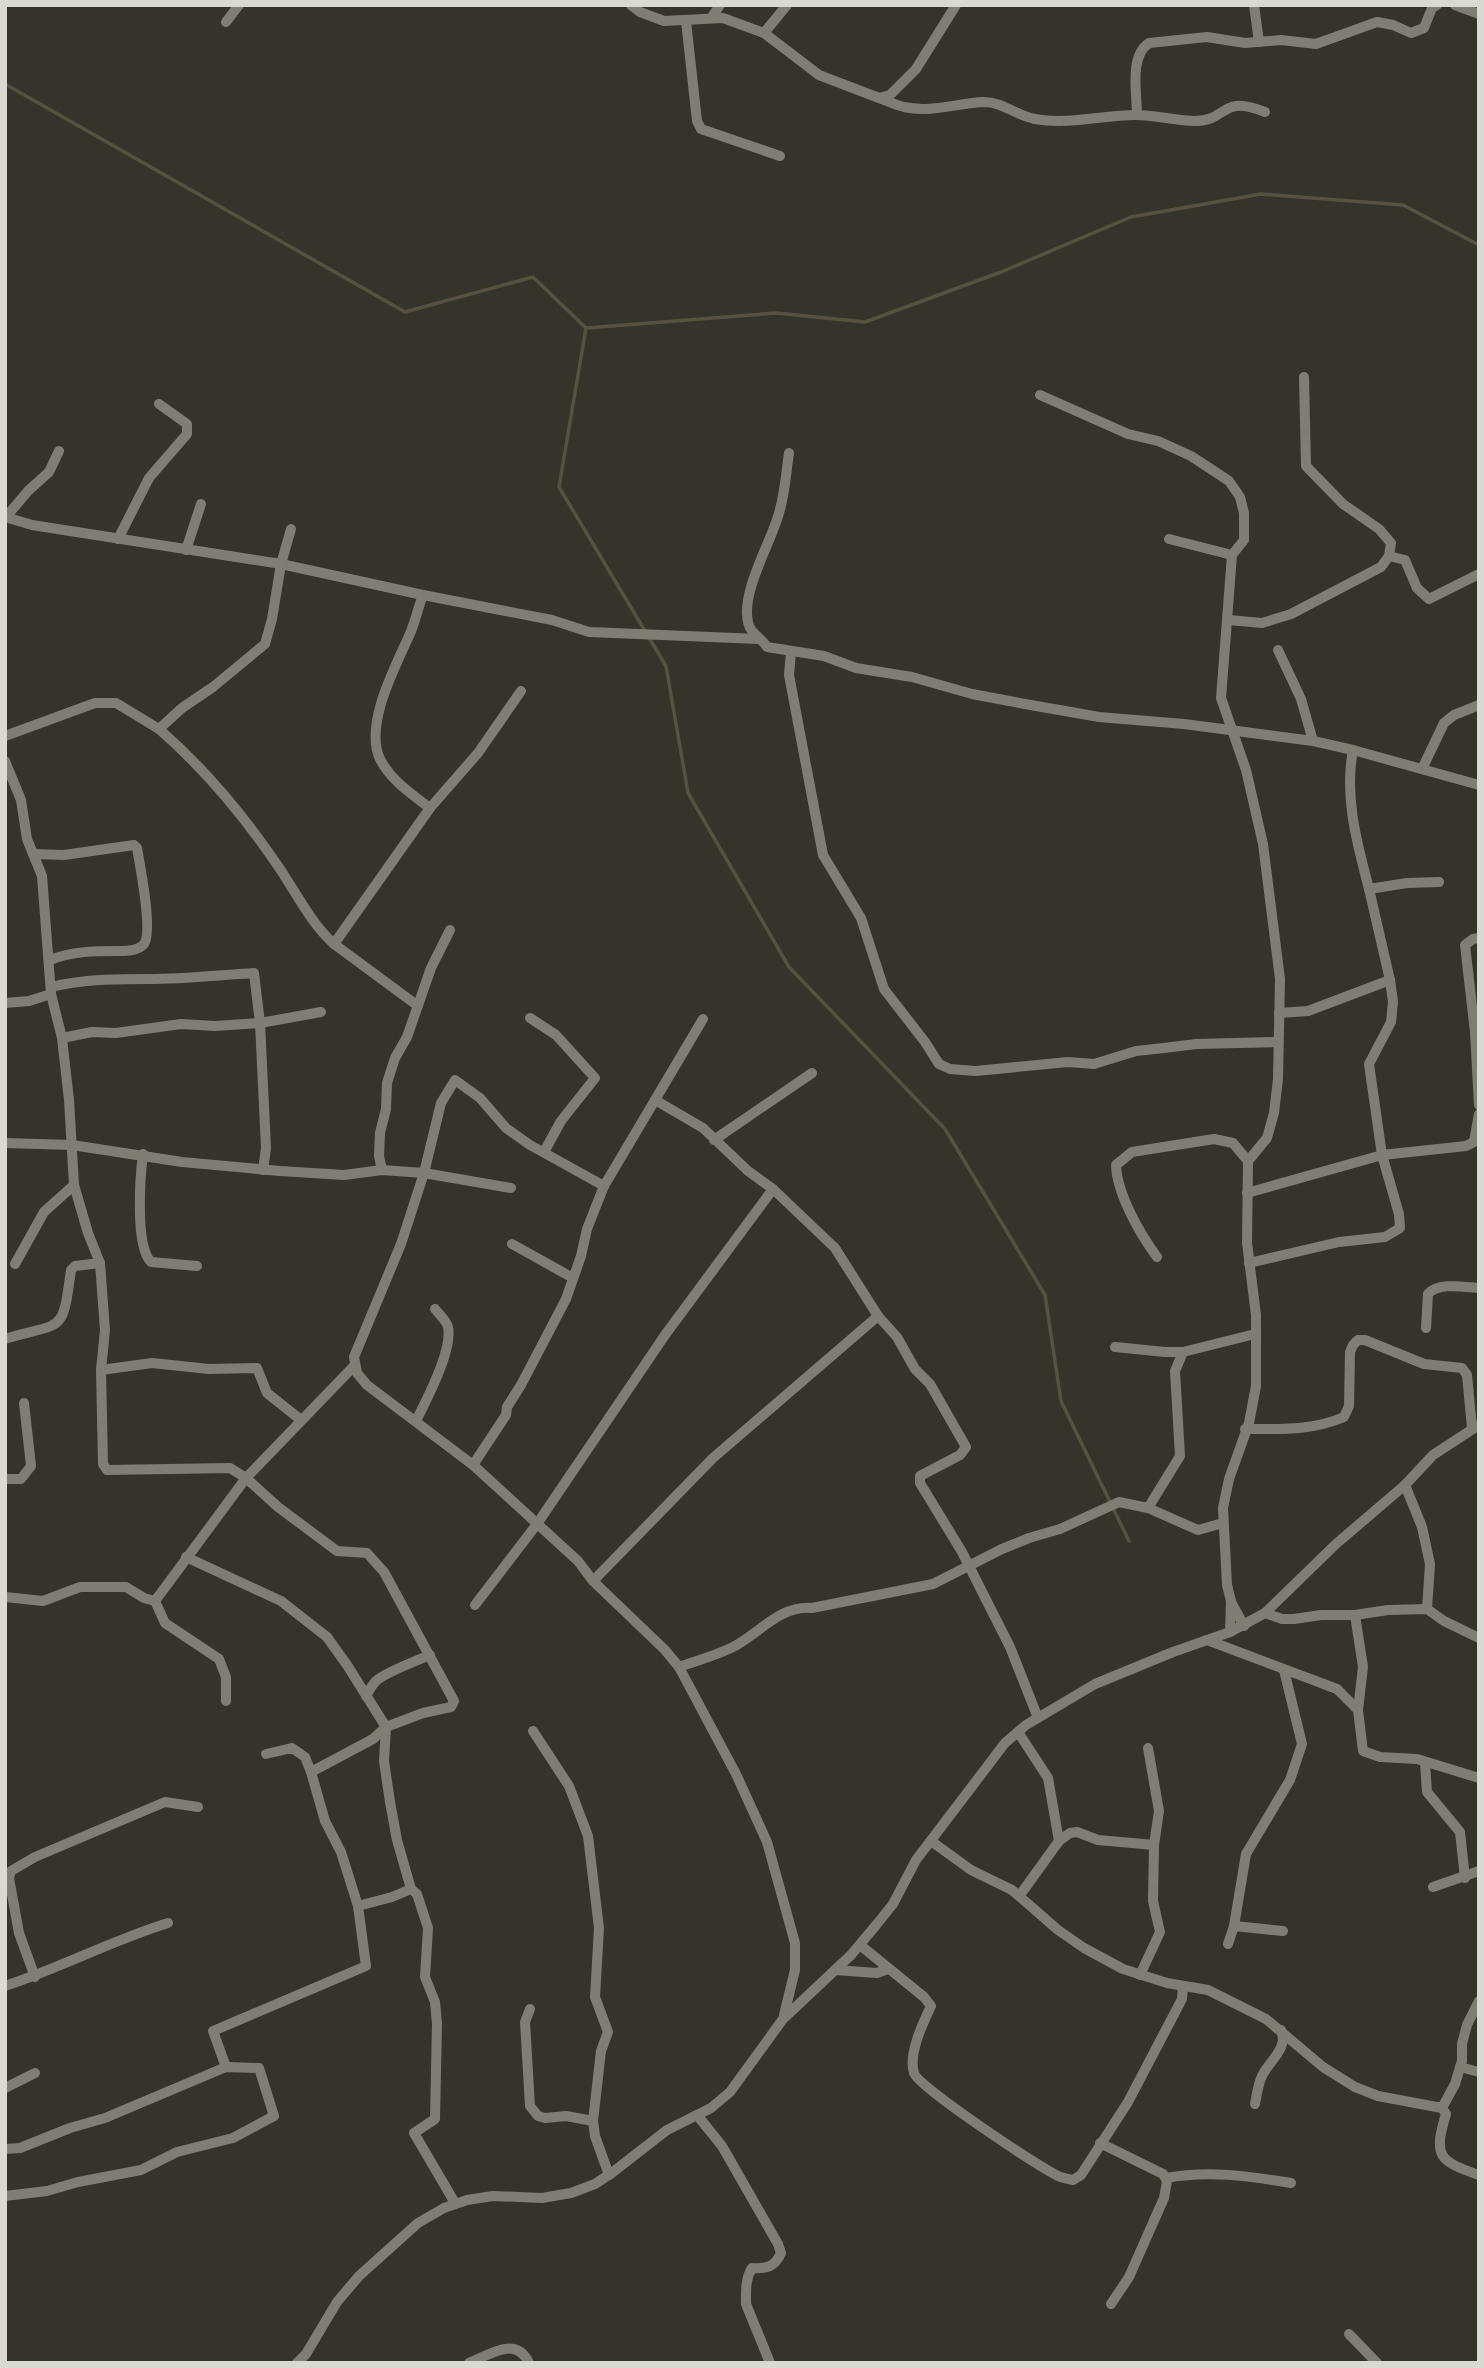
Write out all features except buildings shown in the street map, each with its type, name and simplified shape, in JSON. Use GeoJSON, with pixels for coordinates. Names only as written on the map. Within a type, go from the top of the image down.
{"type":"FeatureCollection","features":[{"type":"Feature","properties":{"kind":"street"},"geometry":{"type":"LineString","coordinates":[[226,22],[239,5]]}},
{"type":"Feature","properties":{"kind":"street"},"geometry":{"type":"LineString","coordinates":[[631,5],[640,12],[664,20],[723,18],[764,33],[819,75],[904,107],[936,108],[985,102],[999,104],[1031,119],[1060,122],[1137,115],[1196,121],[1211,118],[1237,104],[1265,112]]}},
{"type":"Feature","properties":{"kind":"street"},"geometry":{"type":"LineString","coordinates":[[712,18],[720,5]]}},
{"type":"Feature","properties":{"kind":"street"},"geometry":{"type":"LineString","coordinates":[[764,33],[787,5]]}},
{"type":"Feature","properties":{"kind":"street"},"geometry":{"type":"LineString","coordinates":[[879,98],[890,95],[916,69],[956,5]]}},
{"type":"Feature","properties":{"kind":"street"},"geometry":{"type":"LineString","coordinates":[[1254,5],[1259,42]]}},
{"type":"Feature","properties":{"kind":"street"},"geometry":{"type":"LineString","coordinates":[[1137,115],[1137,65],[1143,47],[1149,43],[1207,37],[1245,43],[1281,40],[1316,44],[1377,22],[1411,33],[1424,28],[1432,8],[1437,5]]}},
{"type":"Feature","properties":{"kind":"street"},"geometry":{"type":"LineString","coordinates":[[1455,5],[1479,14]]}},
{"type":"Feature","properties":{"kind":"street"},"geometry":{"type":"LineString","coordinates":[[686,20],[697,121],[701,129],[780,156]]}},
{"type":"Feature","properties":{"kind":"street"},"geometry":{"type":"LineString","coordinates":[[1228,620],[1262,623],[1291,614],[1381,567],[1389,556],[1391,543],[1379,529],[1343,505],[1306,466],[1304,377]]}},
{"type":"Feature","properties":{"kind":"street"},"geometry":{"type":"LineString","coordinates":[[1040,395],[1128,434],[1158,441],[1191,456],[1229,481],[1240,497],[1244,513],[1244,540],[1232,555],[1221,698],[1247,770],[1263,844],[1280,979],[1278,1079],[1270,1132],[1248,1161],[1249,1263],[1256,1315],[1256,1386],[1225,1494],[1223,1523],[1227,1585],[1231,1601],[1244,1626]]}},
{"type":"Feature","properties":{"kind":"street"},"geometry":{"type":"LineString","coordinates":[[118,539],[149,478],[187,433],[187,424],[159,404]]}},
{"type":"Feature","properties":{"kind":"street"},"geometry":{"type":"LineString","coordinates":[[59,451],[49,472],[6,517],[32,525],[281,564],[552,620],[589,632],[762,639]]}},
{"type":"Feature","properties":{"kind":"street"},"geometry":{"type":"LineString","coordinates":[[789,453],[780,511],[754,577],[746,613],[753,634],[762,639],[767,647],[824,656],[856,668],[912,677],[972,694],[1099,717],[1184,724],[1313,741],[1479,785]]}},
{"type":"Feature","properties":{"kind":"street"},"geometry":{"type":"LineString","coordinates":[[186,550],[201,504]]}},
{"type":"Feature","properties":{"kind":"street"},"geometry":{"type":"LineString","coordinates":[[159,729],[265,644],[291,528]]}},
{"type":"Feature","properties":{"kind":"street"},"geometry":{"type":"LineString","coordinates":[[1169,539],[1232,555]]}},
{"type":"Feature","properties":{"kind":"street"},"geometry":{"type":"LineString","coordinates":[[1389,556],[1405,560],[1417,588],[1429,599],[1479,574]]}},
{"type":"Feature","properties":{"kind":"street"},"geometry":{"type":"LineString","coordinates":[[422,595],[410,635],[391,673],[378,716],[377,741],[378,755],[383,764],[400,785],[430,808]]}},
{"type":"Feature","properties":{"kind":"street"},"geometry":{"type":"LineString","coordinates":[[1278,650],[1301,699],[1313,741]]}},
{"type":"Feature","properties":{"kind":"street"},"geometry":{"type":"LineString","coordinates":[[791,652],[789,675],[823,855],[861,918],[884,989],[939,1064],[950,1069],[976,1071],[1043,1063],[1094,1064],[1136,1051],[1196,1044],[1278,1042]]}},
{"type":"Feature","properties":{"kind":"street"},"geometry":{"type":"LineString","coordinates":[[334,944],[430,808],[478,752],[521,691]]}},
{"type":"Feature","properties":{"kind":"street"},"geometry":{"type":"LineString","coordinates":[[5,736],[96,703],[116,703],[159,729],[199,766],[245,822],[279,867],[316,928],[418,1006]]}},
{"type":"Feature","properties":{"kind":"street"},"geometry":{"type":"LineString","coordinates":[[1422,769],[1444,723],[1454,715],[1479,705]]}},
{"type":"Feature","properties":{"kind":"street"},"geometry":{"type":"LineString","coordinates":[[1249,1263],[1339,1242],[1385,1237],[1395,1232],[1401,1222],[1382,1155],[1369,1063],[1391,1022],[1393,1002],[1353,827],[1349,771],[1353,750]]}},
{"type":"Feature","properties":{"kind":"street"},"geometry":{"type":"LineString","coordinates":[[5,761],[21,800],[27,839],[42,876],[51,990],[62,1038],[75,1185],[88,1233],[100,1263],[105,1330],[101,1370],[103,1464],[107,1470],[230,1468],[337,1551],[367,1553],[384,1572],[454,1701],[451,1707],[423,1713],[386,1727],[373,1739],[311,1772]]}},
{"type":"Feature","properties":{"kind":"street"},"geometry":{"type":"LineString","coordinates":[[33,854],[64,855],[134,845],[138,848],[147,916],[147,937],[144,943],[136,950],[93,950],[66,954],[50,960]]}},
{"type":"Feature","properties":{"kind":"street"},"geometry":{"type":"LineString","coordinates":[[1369,890],[1407,883],[1439,882]]}},
{"type":"Feature","properties":{"kind":"street"},"geometry":{"type":"LineString","coordinates":[[382,1170],[379,1156],[380,1133],[386,1109],[387,1083],[395,1058],[407,1037],[431,968],[450,930]]}},
{"type":"Feature","properties":{"kind":"street"},"geometry":{"type":"LineString","coordinates":[[1479,939],[1473,939],[1465,945],[1475,1032],[1479,1104]]}},
{"type":"Feature","properties":{"kind":"street"},"geometry":{"type":"LineString","coordinates":[[5,1003],[29,1000],[73,982],[254,973],[260,1023],[266,1147],[263,1170]]}},
{"type":"Feature","properties":{"kind":"street"},"geometry":{"type":"LineString","coordinates":[[1279,1013],[1308,1011],[1390,980]]}},
{"type":"Feature","properties":{"kind":"street"},"geometry":{"type":"LineString","coordinates":[[62,1038],[92,1032],[116,1033],[181,1024],[215,1026],[260,1023],[321,1012]]}},
{"type":"Feature","properties":{"kind":"street"},"geometry":{"type":"LineString","coordinates":[[530,1018],[556,1035],[595,1078],[561,1121],[544,1152]]}},
{"type":"Feature","properties":{"kind":"street"},"geometry":{"type":"LineString","coordinates":[[473,1465],[506,1415],[507,1407],[566,1298],[587,1229],[604,1186],[704,1019]]}},
{"type":"Feature","properties":{"kind":"street"},"geometry":{"type":"LineString","coordinates":[[714,1140],[812,1073]]}},
{"type":"Feature","properties":{"kind":"street"},"geometry":{"type":"LineString","coordinates":[[604,1186],[530,1145],[506,1128],[480,1098],[455,1080],[441,1103],[424,1173],[397,1255],[357,1347],[355,1366],[367,1385],[473,1465],[578,1561],[593,1581],[679,1668],[736,1774],[767,1843],[795,1943],[796,1956],[790,1995],[783,2018]]}},
{"type":"Feature","properties":{"kind":"street"},"geometry":{"type":"LineString","coordinates":[[654,1100],[703,1128],[748,1171],[774,1189],[835,1248],[878,1316],[897,1337],[915,1369],[930,1384],[966,1447],[960,1455],[920,1476],[920,1483],[968,1566],[1010,1647],[1038,1718]]}},
{"type":"Feature","properties":{"kind":"street"},"geometry":{"type":"LineString","coordinates":[[1247,1193],[1382,1155],[1466,1146],[1475,1142],[1479,1114]]}},
{"type":"Feature","properties":{"kind":"street"},"geometry":{"type":"LineString","coordinates":[[1157,1257],[1129,1210],[1116,1173],[1116,1165],[1132,1152],[1214,1139],[1233,1143],[1248,1161]]}},
{"type":"Feature","properties":{"kind":"street"},"geometry":{"type":"LineString","coordinates":[[5,1143],[72,1145],[144,1154],[182,1162],[263,1170],[344,1175],[382,1170],[424,1173],[511,1188]]}},
{"type":"Feature","properties":{"kind":"street"},"geometry":{"type":"LineString","coordinates":[[144,1154],[139,1178],[145,1256],[150,1262],[197,1266]]}},
{"type":"Feature","properties":{"kind":"street"},"geometry":{"type":"LineString","coordinates":[[15,1264],[44,1212],[75,1185]]}},
{"type":"Feature","properties":{"kind":"street"},"geometry":{"type":"LineString","coordinates":[[475,1605],[537,1524],[665,1335],[774,1189]]}},
{"type":"Feature","properties":{"kind":"street"},"geometry":{"type":"LineString","coordinates":[[512,1244],[573,1278]]}},
{"type":"Feature","properties":{"kind":"street"},"geometry":{"type":"LineString","coordinates":[[5,1339],[59,1324],[66,1310],[71,1270],[75,1266],[100,1263]]}},
{"type":"Feature","properties":{"kind":"street"},"geometry":{"type":"LineString","coordinates":[[1426,1328],[1428,1294],[1431,1290],[1438,1287],[1479,1288]]}},
{"type":"Feature","properties":{"kind":"street"},"geometry":{"type":"LineString","coordinates":[[416,1421],[437,1380],[447,1342],[448,1326],[435,1309]]}},
{"type":"Feature","properties":{"kind":"street"},"geometry":{"type":"LineString","coordinates":[[593,1581],[713,1458],[878,1316]]}},
{"type":"Feature","properties":{"kind":"street"},"geometry":{"type":"LineString","coordinates":[[1115,1347],[1183,1352],[1255,1334]]}},
{"type":"Feature","properties":{"kind":"street"},"geometry":{"type":"LineString","coordinates":[[297,2363],[308,2358],[337,2302],[359,2276],[418,2223],[455,2203],[493,2196],[542,2199],[571,2193],[595,2184],[667,2130],[711,2108],[730,2092],[783,2018],[860,1945],[893,1903],[916,1860],[1005,1743],[1038,1718],[1095,1684],[1230,1632],[1265,1613],[1336,1544],[1405,1485],[1433,1455],[1475,1427],[1467,1375],[1462,1368],[1424,1364],[1365,1340],[1358,1340],[1350,1352],[1349,1406],[1344,1417],[1301,1429],[1245,1429]]}},
{"type":"Feature","properties":{"kind":"street"},"geometry":{"type":"LineString","coordinates":[[1147,1508],[1180,1456],[1175,1371],[1183,1352]]}},
{"type":"Feature","properties":{"kind":"street"},"geometry":{"type":"LineString","coordinates":[[101,1370],[152,1363],[209,1369],[257,1368],[267,1393],[301,1420]]}},
{"type":"Feature","properties":{"kind":"street"},"geometry":{"type":"LineString","coordinates":[[155,1601],[246,1478],[355,1366]]}},
{"type":"Feature","properties":{"kind":"street"},"geometry":{"type":"LineString","coordinates":[[5,1479],[21,1479],[31,1466],[24,1403]]}},
{"type":"Feature","properties":{"kind":"street"},"geometry":{"type":"LineString","coordinates":[[1405,1485],[1422,1527],[1430,1564],[1427,1609]]}},
{"type":"Feature","properties":{"kind":"street"},"geometry":{"type":"LineString","coordinates":[[679,1668],[731,1648],[788,1610],[812,1608],[933,1584],[1002,1549],[1060,1529],[1119,1502],[1147,1508],[1198,1530],[1223,1523]]}},
{"type":"Feature","properties":{"kind":"street"},"geometry":{"type":"LineString","coordinates":[[186,1557],[281,1601],[327,1637],[386,1727],[384,1761],[390,1802],[397,1840],[411,1889],[417,1894],[428,1927],[425,1977],[435,2002],[437,2024],[435,2119],[414,2133],[455,2203]]}},
{"type":"Feature","properties":{"kind":"street"},"geometry":{"type":"LineString","coordinates":[[5,1598],[43,1601],[80,1587],[126,1587],[155,1601],[165,1623],[219,1659],[226,1676],[226,1701]]}},
{"type":"Feature","properties":{"kind":"street"},"geometry":{"type":"LineString","coordinates":[[1230,1632],[1231,1601]]}},
{"type":"Feature","properties":{"kind":"street"},"geometry":{"type":"LineString","coordinates":[[1265,1613],[1294,1619],[1321,1615],[1355,1615],[1388,1609],[1427,1609],[1444,1621],[1479,1638]]}},
{"type":"Feature","properties":{"kind":"street"},"geometry":{"type":"LineString","coordinates":[[1355,1615],[1363,1667],[1358,1710],[1363,1751],[1380,1757],[1417,1759],[1479,1778]]}},
{"type":"Feature","properties":{"kind":"street"},"geometry":{"type":"LineString","coordinates":[[1207,1640],[1337,1689],[1358,1710]]}},
{"type":"Feature","properties":{"kind":"street"},"geometry":{"type":"LineString","coordinates":[[366,1696],[376,1681],[387,1673],[430,1654]]}},
{"type":"Feature","properties":{"kind":"street"},"geometry":{"type":"LineString","coordinates":[[1228,1944],[1234,1926],[1246,1854],[1290,1780],[1302,1744],[1284,1670]]}},
{"type":"Feature","properties":{"kind":"street"},"geometry":{"type":"LineString","coordinates":[[533,1731],[569,1786],[588,1836],[599,1928],[595,1997],[608,2032],[601,2051],[593,2121],[608,2175]]}},
{"type":"Feature","properties":{"kind":"street"},"geometry":{"type":"LineString","coordinates":[[1018,1732],[1048,1778],[1059,1841]]}},
{"type":"Feature","properties":{"kind":"street"},"geometry":{"type":"LineString","coordinates":[[226,2067],[213,2031],[366,1966],[358,1906],[341,1852],[325,1821],[305,1757],[292,1748],[266,1754]]}},
{"type":"Feature","properties":{"kind":"street"},"geometry":{"type":"LineString","coordinates":[[1140,1975],[1160,1933],[1153,1901],[1154,1845],[1159,1811],[1148,1748]]}},
{"type":"Feature","properties":{"kind":"street"},"geometry":{"type":"LineString","coordinates":[[1425,1763],[1427,1792],[1460,1832],[1465,1878]]}},
{"type":"Feature","properties":{"kind":"street"},"geometry":{"type":"LineString","coordinates":[[34,1976],[19,1933],[9,1878],[11,1871],[35,1857],[165,1802],[198,1807]]}},
{"type":"Feature","properties":{"kind":"street"},"geometry":{"type":"LineString","coordinates":[[1020,1895],[1059,1841],[1070,1833],[1077,1832],[1098,1840],[1154,1845]]}},
{"type":"Feature","properties":{"kind":"street"},"geometry":{"type":"LineString","coordinates":[[930,1841],[971,1870],[1020,1895],[1058,1930],[1084,1948],[1140,1975],[1208,1990],[1266,2019],[1323,2067],[1355,2087],[1378,2096],[1442,2108],[1446,2114],[1440,2150],[1443,2158],[1450,2165],[1479,2175]]}},
{"type":"Feature","properties":{"kind":"street"},"geometry":{"type":"LineString","coordinates":[[1433,1887],[1479,1871]]}},
{"type":"Feature","properties":{"kind":"street"},"geometry":{"type":"LineString","coordinates":[[358,1906],[411,1889]]}},
{"type":"Feature","properties":{"kind":"street"},"geometry":{"type":"LineString","coordinates":[[5,1986],[168,1923]]}},
{"type":"Feature","properties":{"kind":"street"},"geometry":{"type":"LineString","coordinates":[[1234,1926],[1283,1931]]}},
{"type":"Feature","properties":{"kind":"street"},"geometry":{"type":"LineString","coordinates":[[860,1945],[924,1997],[931,2006],[916,2044],[913,2067],[916,2077],[953,2107],[1059,2176],[1073,2180],[1078,2179],[1128,2102],[1182,1999],[1183,1986]]}},
{"type":"Feature","properties":{"kind":"street"},"geometry":{"type":"LineString","coordinates":[[835,1970],[877,1973],[888,1969]]}},
{"type":"Feature","properties":{"kind":"street"},"geometry":{"type":"LineString","coordinates":[[1442,2108],[1455,2084],[1467,2025],[1479,2001]]}},
{"type":"Feature","properties":{"kind":"street"},"geometry":{"type":"LineString","coordinates":[[530,2009],[525,2022],[530,2106],[538,2116],[545,2118],[566,2116],[593,2121]]}},
{"type":"Feature","properties":{"kind":"street"},"geometry":{"type":"LineString","coordinates":[[1255,2104],[1262,2076],[1284,2040],[1281,2030]]}},
{"type":"Feature","properties":{"kind":"street"},"geometry":{"type":"LineString","coordinates":[[5,2149],[20,2148],[70,2128],[105,2118],[226,2067],[259,2068],[274,2116],[233,2138],[177,2152],[141,2170],[47,2191],[5,2196]]}},
{"type":"Feature","properties":{"kind":"street"},"geometry":{"type":"LineString","coordinates":[[1460,2067],[1479,2072]]}},
{"type":"Feature","properties":{"kind":"street"},"geometry":{"type":"LineString","coordinates":[[5,2088],[35,2073]]}},
{"type":"Feature","properties":{"kind":"street"},"geometry":{"type":"LineString","coordinates":[[697,2115],[722,2146],[781,2253],[775,2263],[766,2269],[752,2268],[748,2274],[746,2304],[770,2363]]}},
{"type":"Feature","properties":{"kind":"street"},"geometry":{"type":"LineString","coordinates":[[1101,2143],[1166,2178],[1164,2198],[1136,2263],[1111,2304]]}},
{"type":"Feature","properties":{"kind":"street"},"geometry":{"type":"LineString","coordinates":[[1166,2178],[1191,2173],[1241,2175],[1290,2183]]}},
{"type":"Feature","properties":{"kind":"street"},"geometry":{"type":"LineString","coordinates":[[1349,2334],[1377,2363]]}},
{"type":"Feature","properties":{"kind":"street"},"geometry":{"type":"LineString","coordinates":[[469,2363],[501,2348],[510,2347],[524,2354],[529,2363]]}},
{"type":"Feature","properties":{"kind":"waterway"},"geometry":{"type":"LineString","coordinates":[[5,84],[405,312],[533,277],[586,328],[776,313],[865,322],[1001,272],[1131,217],[1261,194],[1403,205],[1479,245]]}},
{"type":"Feature","properties":{"kind":"waterway"},"geometry":{"type":"LineString","coordinates":[[586,328],[559,487],[666,666],[688,793],[789,967],[945,1129],[1045,1295],[1061,1401],[1129,1541]]}}]}
